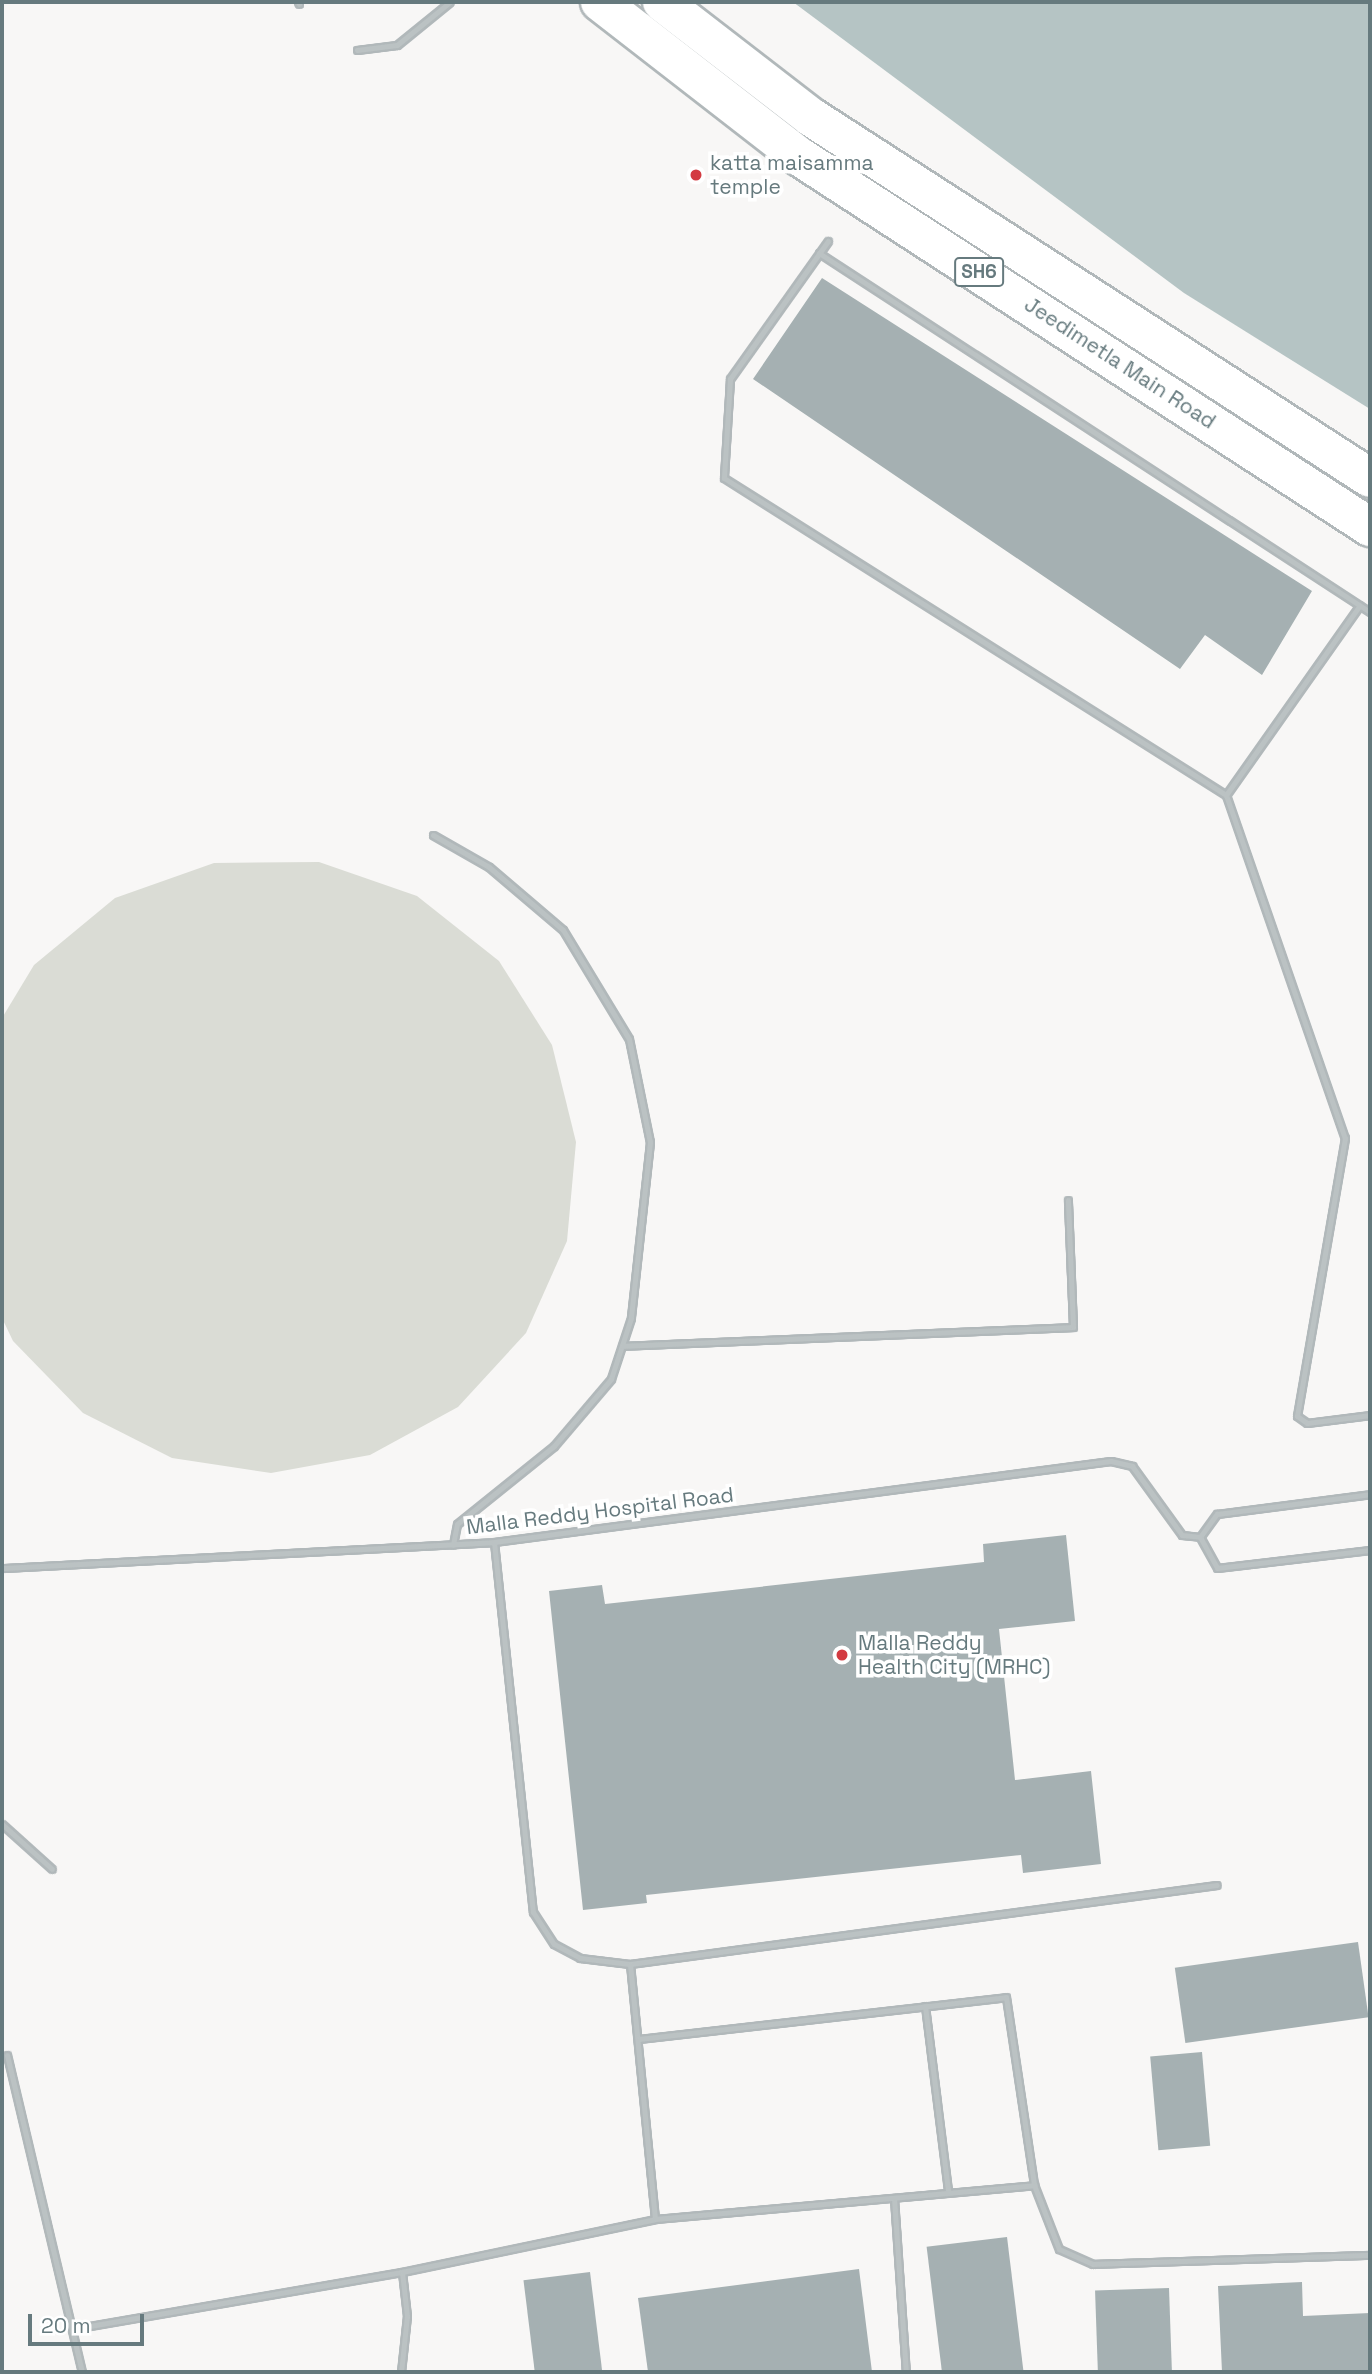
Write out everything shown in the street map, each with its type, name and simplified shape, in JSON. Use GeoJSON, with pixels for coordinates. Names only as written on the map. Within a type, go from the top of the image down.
{"type":"FeatureCollection","features":[{"type":"Feature","properties":{"kind":"main road","name":"Jeedimetla Main Road"},"geometry":{"type":"LineString","coordinates":[[600,2],[800,157],[1370,527]]}},
{"type":"Feature","properties":{"kind":"main road","name":"Jeedimetla Main Road"},"geometry":{"type":"LineString","coordinates":[[662,2],[811,117],[1370,478]]}},
{"type":"Feature","properties":{"kind":"lane"},"geometry":{"type":"LineString","coordinates":[[357,50],[397,45],[450,2]]}},
{"type":"Feature","properties":{"kind":"lane"},"geometry":{"type":"LineString","coordinates":[[828,241],[730,379],[722,433],[724,478],[1226,795],[1345,1138],[1297,1416],[1307,1423],[1370,1415]]}},
{"type":"Feature","properties":{"kind":"lane"},"geometry":{"type":"LineString","coordinates":[[819,253],[1370,612]]}},
{"type":"Feature","properties":{"kind":"lane"},"geometry":{"type":"LineString","coordinates":[[1226,795],[1360,605]]}},
{"type":"Feature","properties":{"kind":"lane"},"geometry":{"type":"LineString","coordinates":[[433,835],[489,867],[563,930],[629,1040],[650,1142],[633,1304],[611,1379],[554,1446],[457,1524],[453,1545]]}},
{"type":"Feature","properties":{"kind":"lane"},"geometry":{"type":"LineString","coordinates":[[622,1346],[1073,1327],[1068,1200]]}},
{"type":"Feature","properties":{"kind":"lane","name":"Malla Reddy Hospital Road"},"geometry":{"type":"LineString","coordinates":[[2,1568],[494,1542],[1111,1461],[1132,1466],[1170,1523],[1182,1535],[1200,1537]]}},
{"type":"Feature","properties":{"kind":"lane"},"geometry":{"type":"LineString","coordinates":[[1370,1494],[1217,1514],[1200,1537],[1217,1568],[1370,1550]]}},
{"type":"Feature","properties":{"kind":"lane"},"geometry":{"type":"LineString","coordinates":[[494,1542],[533,1912],[563,1949],[580,1958],[630,1964],[1217,1885]]}},
{"type":"Feature","properties":{"kind":"lane"},"geometry":{"type":"LineString","coordinates":[[2,1824],[52,1869]]}},
{"type":"Feature","properties":{"kind":"lane"},"geometry":{"type":"LineString","coordinates":[[630,1964],[655,2219]]}},
{"type":"Feature","properties":{"kind":"lane"},"geometry":{"type":"LineString","coordinates":[[639,2039],[1006,1997],[1034,2185],[1059,2249],[1093,2264],[1370,2255]]}},
{"type":"Feature","properties":{"kind":"lane"},"geometry":{"type":"LineString","coordinates":[[925,2006],[948,2191]]}},
{"type":"Feature","properties":{"kind":"lane"},"geometry":{"type":"LineString","coordinates":[[7,2055],[82,2372]]}},
{"type":"Feature","properties":{"kind":"lane"},"geometry":{"type":"LineString","coordinates":[[72,2329],[402,2272],[655,2219],[1034,2185]]}},
{"type":"Feature","properties":{"kind":"lane"},"geometry":{"type":"LineString","coordinates":[[894,2197],[906,2372]]}},
{"type":"Feature","properties":{"kind":"lane"},"geometry":{"type":"LineString","coordinates":[[401,2372],[407,2316],[402,2272]]}},
{"type":"Feature","properties":{"kind":"shaded area"},"geometry":{"type":"Polygon","coordinates":[[[793,2],[1370,2],[1370,409],[1184,293],[793,2]]]}},
{"type":"Feature","properties":{"kind":"shaded area"},"geometry":{"type":"Polygon","coordinates":[[[319,862],[417,896],[499,961],[552,1045],[576,1142],[567,1241],[526,1333],[458,1407],[370,1455],[271,1473],[172,1458],[83,1413],[13,1341],[2,1318],[2,1018],[34,965],[115,898],[214,863],[319,862]]]}},
{"type":"Feature","properties":{"kind":"building"},"geometry":{"type":"Polygon","coordinates":[[[822,278],[1312,591],[1262,675],[1205,635],[1180,669],[753,379],[822,278]]]}},
{"type":"Feature","properties":{"kind":"building"},"geometry":{"type":"Polygon","coordinates":[[[1066,1535],[1075,1621],[999,1629],[1015,1780],[1091,1771],[1101,1864],[1023,1873],[1021,1855],[646,1895],[647,1903],[583,1910],[549,1591],[602,1585],[605,1604],[984,1562],[983,1544],[1066,1535]]]}},
{"type":"Feature","properties":{"kind":"building"},"geometry":{"type":"Polygon","coordinates":[[[1358,1942],[1369,2017],[1185,2043],[1175,1968],[1358,1942]]]}},
{"type":"Feature","properties":{"kind":"building"},"geometry":{"type":"Polygon","coordinates":[[[1202,2052],[1210,2146],[1158,2150],[1150,2057],[1202,2052]]]}},
{"type":"Feature","properties":{"kind":"building"},"geometry":{"type":"Polygon","coordinates":[[[1007,2237],[1024,2372],[942,2372],[927,2247],[1007,2237]]]}},
{"type":"Feature","properties":{"kind":"building"},"geometry":{"type":"Polygon","coordinates":[[[859,2269],[872,2372],[648,2372],[638,2298],[859,2269]]]}},
{"type":"Feature","properties":{"kind":"building"},"geometry":{"type":"Polygon","coordinates":[[[590,2272],[602,2372],[535,2372],[523,2280],[590,2272]]]}},
{"type":"Feature","properties":{"kind":"building"},"geometry":{"type":"Polygon","coordinates":[[[1302,2282],[1303,2316],[1370,2313],[1370,2372],[1222,2372],[1218,2286],[1302,2282]]]}},
{"type":"Feature","properties":{"kind":"building"},"geometry":{"type":"Polygon","coordinates":[[[1169,2288],[1172,2372],[1098,2372],[1095,2291],[1169,2288]]]}},
{"type":"Feature","properties":{"kind":"place","name":"katta maisamma temple"},"geometry":{"type":"Point","coordinates":[696,175]}},
{"type":"Feature","properties":{"kind":"place","name":"Malla Reddy Health City (MRHC)"},"geometry":{"type":"Point","coordinates":[842,1655]}}]}
